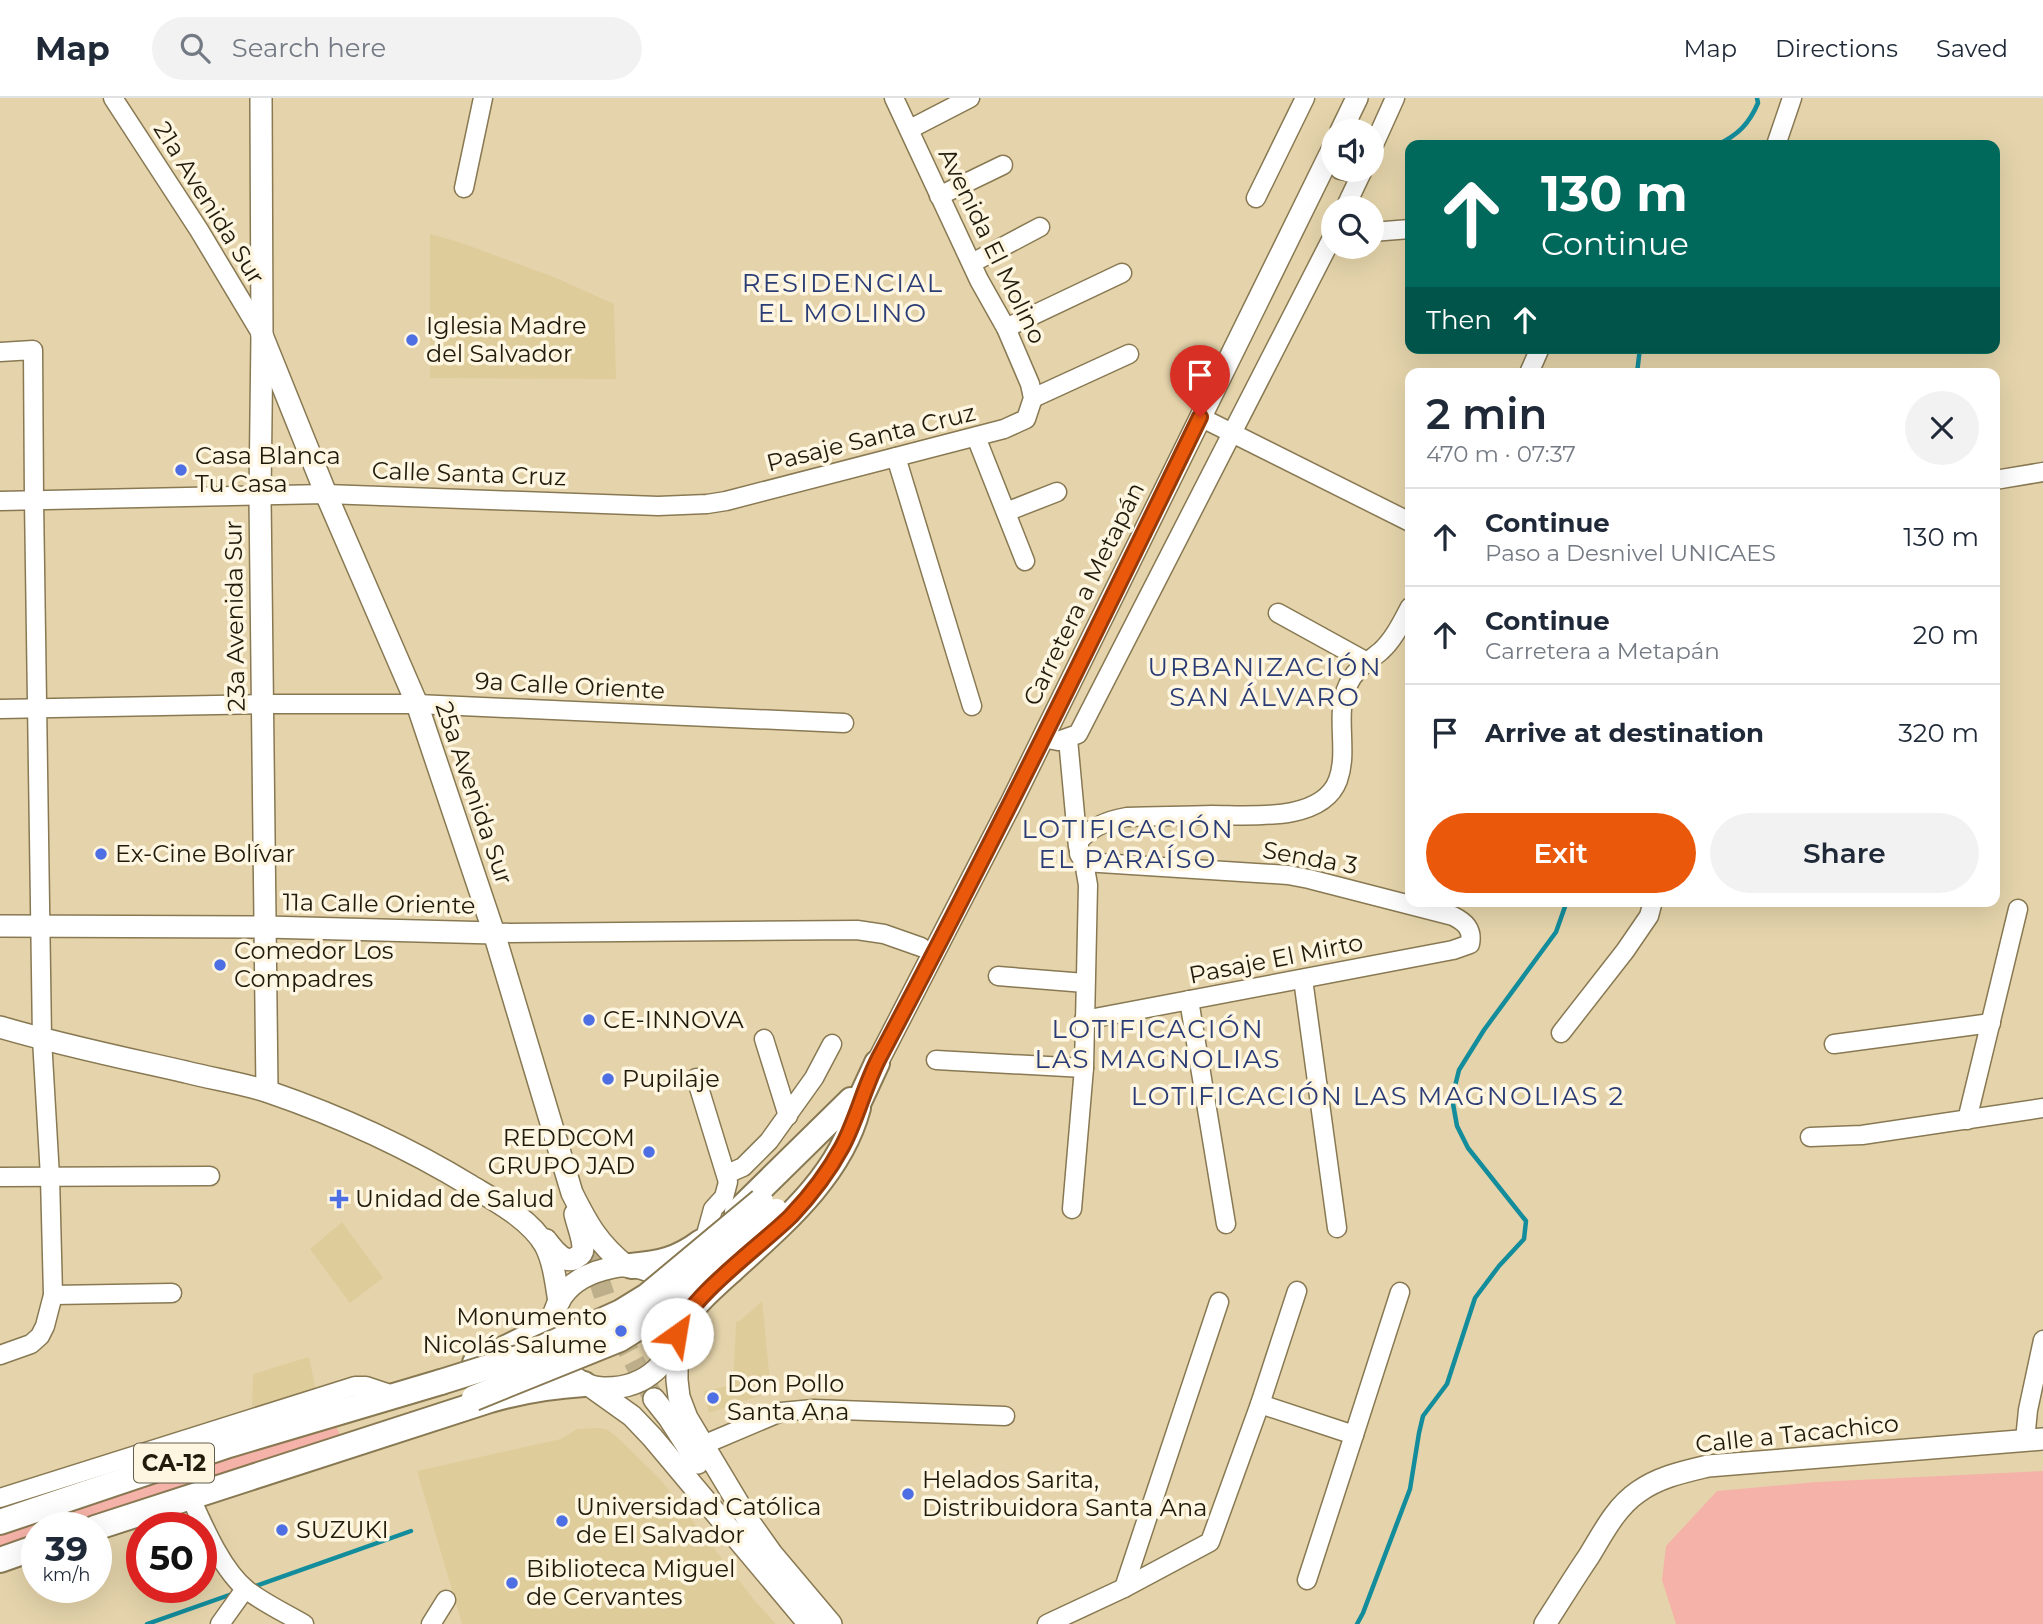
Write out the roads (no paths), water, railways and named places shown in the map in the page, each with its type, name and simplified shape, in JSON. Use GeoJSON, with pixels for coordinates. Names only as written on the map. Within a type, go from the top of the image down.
{"type":"FeatureCollection","features":[{"type":"Feature","properties":{"kind":"highway"},"geometry":{"type":"LineString","coordinates":[[326,1451],[474,1398],[607,1344],[668,1309],[855,1104],[877,1062]]}},
{"type":"Feature","properties":{"kind":"highway"},"geometry":{"type":"LineString","coordinates":[[677,1331],[688,1312],[702,1297],[791,1215],[822,1178],[854,1124],[855,1104]]}},
{"type":"Feature","properties":{"kind":"highway"},"geometry":{"type":"LineString","coordinates":[[759,1207],[768,1236]]}},
{"type":"Feature","properties":{"kind":"highway"},"geometry":{"type":"LineString","coordinates":[[629,1266],[660,1263],[682,1255],[705,1238],[759,1207]]}},
{"type":"Feature","properties":{"kind":"highway"},"geometry":{"type":"LineString","coordinates":[[350,1408],[524,1356],[621,1312],[647,1296],[759,1207]]}},
{"type":"Feature","properties":{"kind":"highway","name":"CA-12"},"geometry":{"type":"LineString","coordinates":[[0,1522],[229,1445],[350,1408],[387,1392],[463,1368],[530,1336],[556,1310]]}},
{"type":"Feature","properties":{"kind":"highway","name":"CA-12"},"geometry":{"type":"LineString","coordinates":[[112,1522],[326,1451],[524,1390],[587,1385]]}},
{"type":"Feature","properties":{"kind":"highway"},"geometry":{"type":"LineString","coordinates":[[0,1560],[21,1553]]}},
{"type":"Feature","properties":{"kind":"main road","name":"23a Avenida Sur"},"geometry":{"type":"LineString","coordinates":[[261,98],[260,496],[267,1091]]}},
{"type":"Feature","properties":{"kind":"main road"},"geometry":{"type":"LineString","coordinates":[[1347,119],[1357,98]]}},
{"type":"Feature","properties":{"kind":"main road","name":"Carretera a Metapán"},"geometry":{"type":"LineString","coordinates":[[877,1062],[916,989],[929,948],[1043,738],[1200,417],[1325,182]]}},
{"type":"Feature","properties":{"kind":"main road","name":"25a Avenida Sur"},"geometry":{"type":"LineString","coordinates":[[262,335],[326,494],[417,704],[494,933],[570,1185],[590,1229],[603,1246],[629,1266]]}},
{"type":"Feature","properties":{"kind":"main road","name":"11a Calle Oriente"},"geometry":{"type":"LineString","coordinates":[[0,926],[266,927],[494,933]]}},
{"type":"Feature","properties":{"kind":"main road"},"geometry":{"type":"LineString","coordinates":[[0,1027],[267,1091],[354,1125],[427,1159],[520,1219],[542,1236],[560,1256],[574,1260],[583,1249],[570,1185]]}},
{"type":"Feature","properties":{"kind":"main road"},"geometry":{"type":"LineString","coordinates":[[570,1185],[588,1246]]}},
{"type":"Feature","properties":{"kind":"main road"},"geometry":{"type":"LineString","coordinates":[[520,1219],[545,1245],[556,1282],[553,1336],[558,1356],[568,1372],[632,1416],[809,1624]]}},
{"type":"Feature","properties":{"kind":"main road"},"geometry":{"type":"LineString","coordinates":[[556,1310],[566,1291],[585,1278],[607,1269],[629,1266],[650,1272],[667,1285],[676,1303],[677,1380],[679,1397],[687,1418],[750,1523],[772,1554],[831,1624]]}},
{"type":"Feature","properties":{"kind":"main road"},"geometry":{"type":"LineString","coordinates":[[587,1385],[607,1388],[622,1386],[649,1376],[667,1358],[677,1331]]}},
{"type":"Feature","properties":{"kind":"main road"},"geometry":{"type":"LineString","coordinates":[[654,1399],[732,1509],[750,1523]]}},
{"type":"Feature","properties":{"kind":"main road","name":"Calle a Tacachico"},"geometry":{"type":"LineString","coordinates":[[1545,1624],[1623,1505],[1636,1493],[1671,1475],[1708,1466],[2034,1439]]}},
{"type":"Feature","properties":{"kind":"street","name":"21a Avenida Sur"},"geometry":{"type":"LineString","coordinates":[[113,98],[199,230],[262,335]]}},
{"type":"Feature","properties":{"kind":"street"},"geometry":{"type":"LineString","coordinates":[[464,188],[483,98]]}},
{"type":"Feature","properties":{"kind":"street","name":"Avenida El Molino"},"geometry":{"type":"LineString","coordinates":[[894,98],[939,196],[1006,328],[1031,384],[1032,398]]}},
{"type":"Feature","properties":{"kind":"street"},"geometry":{"type":"LineString","coordinates":[[910,129],[970,98]]}},
{"type":"Feature","properties":{"kind":"street"},"geometry":{"type":"LineString","coordinates":[[1256,198],[1305,98]]}},
{"type":"Feature","properties":{"kind":"street"},"geometry":{"type":"LineString","coordinates":[[1384,122],[1395,98]]}},
{"type":"Feature","properties":{"kind":"street"},"geometry":{"type":"LineString","coordinates":[[1778,140],[1792,98]]}},
{"type":"Feature","properties":{"kind":"street"},"geometry":{"type":"LineString","coordinates":[[939,196],[1003,165]]}},
{"type":"Feature","properties":{"kind":"street"},"geometry":{"type":"LineString","coordinates":[[972,263],[1040,227]]}},
{"type":"Feature","properties":{"kind":"street"},"geometry":{"type":"LineString","coordinates":[[1384,231],[1405,229]]}},
{"type":"Feature","properties":{"kind":"street"},"geometry":{"type":"LineString","coordinates":[[1043,738],[1058,741],[1078,734],[1321,259]]}},
{"type":"Feature","properties":{"kind":"street"},"geometry":{"type":"LineString","coordinates":[[1006,328],[1122,273]]}},
{"type":"Feature","properties":{"kind":"street"},"geometry":{"type":"LineString","coordinates":[[0,352],[33,350],[43,1039],[53,1295],[40,1336],[31,1344],[0,1355]]}},
{"type":"Feature","properties":{"kind":"street"},"geometry":{"type":"LineString","coordinates":[[1032,398],[1129,354]]}},
{"type":"Feature","properties":{"kind":"street","name":"Pasaje Santa Cruz"},"geometry":{"type":"LineString","coordinates":[[726,501],[1004,429],[1026,419],[1032,398]]}},
{"type":"Feature","properties":{"kind":"street"},"geometry":{"type":"LineString","coordinates":[[1200,417],[1405,520]]}},
{"type":"Feature","properties":{"kind":"street"},"geometry":{"type":"LineString","coordinates":[[976,437],[1024,561]]}},
{"type":"Feature","properties":{"kind":"street"},"geometry":{"type":"LineString","coordinates":[[896,457],[972,706]]}},
{"type":"Feature","properties":{"kind":"street"},"geometry":{"type":"LineString","coordinates":[[2000,479],[2043,472]]}},
{"type":"Feature","properties":{"kind":"street"},"geometry":{"type":"LineString","coordinates":[[1006,512],[1057,492]]}},
{"type":"Feature","properties":{"kind":"street","name":"Calle Santa Cruz"},"geometry":{"type":"LineString","coordinates":[[0,501],[326,494],[658,506],[726,501]]}},
{"type":"Feature","properties":{"kind":"street"},"geometry":{"type":"LineString","coordinates":[[1278,613],[1367,662]]}},
{"type":"Feature","properties":{"kind":"street"},"geometry":{"type":"LineString","coordinates":[[1080,850],[1086,833],[1105,823],[1127,817],[1279,814],[1315,804],[1333,790],[1339,778],[1345,692],[1353,677],[1387,644],[1405,615]]}},
{"type":"Feature","properties":{"kind":"street","name":"9a Calle Oriente"},"geometry":{"type":"LineString","coordinates":[[0,709],[417,704],[844,723]]}},
{"type":"Feature","properties":{"kind":"street"},"geometry":{"type":"LineString","coordinates":[[1068,739],[1080,850],[1088,885],[1084,1068],[1072,1209]]}},
{"type":"Feature","properties":{"kind":"street","name":"Senda 3"},"geometry":{"type":"LineString","coordinates":[[1080,850],[1309,879],[1405,899]]}},
{"type":"Feature","properties":{"kind":"street"},"geometry":{"type":"LineString","coordinates":[[1561,1033],[1625,951],[1649,916],[1651,907]]}},
{"type":"Feature","properties":{"kind":"street","name":"Senda 3"},"geometry":{"type":"LineString","coordinates":[[1452,909],[1470,929],[1472,937]]}},
{"type":"Feature","properties":{"kind":"street"},"geometry":{"type":"LineString","coordinates":[[1967,1120],[2018,909]]}},
{"type":"Feature","properties":{"kind":"street","name":"11a Calle Oriente"},"geometry":{"type":"LineString","coordinates":[[494,933],[857,930],[884,934],[929,948]]}},
{"type":"Feature","properties":{"kind":"street","name":"Pasaje El Mirto"},"geometry":{"type":"LineString","coordinates":[[1084,1020],[1462,948],[1470,944],[1472,937]]}},
{"type":"Feature","properties":{"kind":"street"},"geometry":{"type":"LineString","coordinates":[[998,976],[1085,983]]}},
{"type":"Feature","properties":{"kind":"street"},"geometry":{"type":"LineString","coordinates":[[1303,979],[1337,1228]]}},
{"type":"Feature","properties":{"kind":"street"},"geometry":{"type":"LineString","coordinates":[[1189,1000],[1226,1224]]}},
{"type":"Feature","properties":{"kind":"street"},"geometry":{"type":"LineString","coordinates":[[1834,1044],[1991,1023]]}},
{"type":"Feature","properties":{"kind":"street"},"geometry":{"type":"LineString","coordinates":[[764,1039],[788,1116]]}},
{"type":"Feature","properties":{"kind":"street"},"geometry":{"type":"LineString","coordinates":[[727,1174],[743,1167],[769,1141],[814,1078],[832,1044]]}},
{"type":"Feature","properties":{"kind":"street"},"geometry":{"type":"LineString","coordinates":[[936,1060],[1084,1068]]}},
{"type":"Feature","properties":{"kind":"street"},"geometry":{"type":"LineString","coordinates":[[696,1078],[727,1174],[727,1189],[724,1197],[713,1209],[705,1238]]}},
{"type":"Feature","properties":{"kind":"street"},"geometry":{"type":"LineString","coordinates":[[1810,1137],[1862,1135],[2043,1108]]}},
{"type":"Feature","properties":{"kind":"street"},"geometry":{"type":"LineString","coordinates":[[0,1177],[210,1176]]}},
{"type":"Feature","properties":{"kind":"street"},"geometry":{"type":"LineString","coordinates":[[1047,1624],[1124,1588],[1210,1542],[1297,1291]]}},
{"type":"Feature","properties":{"kind":"street"},"geometry":{"type":"LineString","coordinates":[[1307,1580],[1400,1292]]}},
{"type":"Feature","properties":{"kind":"street"},"geometry":{"type":"LineString","coordinates":[[53,1295],[172,1293]]}},
{"type":"Feature","properties":{"kind":"street"},"geometry":{"type":"LineString","coordinates":[[1124,1588],[1219,1302]]}},
{"type":"Feature","properties":{"kind":"street"},"geometry":{"type":"LineString","coordinates":[[2034,1439],[2028,1410],[2043,1340]]}},
{"type":"Feature","properties":{"kind":"street"},"geometry":{"type":"LineString","coordinates":[[0,1498],[355,1386],[387,1392]]}},
{"type":"Feature","properties":{"kind":"street"},"geometry":{"type":"LineString","coordinates":[[1260,1404],[1354,1435]]}},
{"type":"Feature","properties":{"kind":"street"},"geometry":{"type":"LineString","coordinates":[[704,1446],[781,1412],[813,1409],[1006,1416]]}},
{"type":"Feature","properties":{"kind":"street"},"geometry":{"type":"LineString","coordinates":[[190,1496],[207,1536],[245,1589],[304,1624]]}},
{"type":"Feature","properties":{"kind":"street"},"geometry":{"type":"LineString","coordinates":[[220,1624],[245,1589]]}},
{"type":"Feature","properties":{"kind":"street"},"geometry":{"type":"LineString","coordinates":[[431,1624],[446,1600]]}},
{"type":"Feature","properties":{"kind":"waterway"},"geometry":{"type":"LineString","coordinates":[[1726,140],[1747,123],[1758,103],[1757,98]]}},
{"type":"Feature","properties":{"kind":"waterway"},"geometry":{"type":"LineString","coordinates":[[1638,368],[1639,354]]}},
{"type":"Feature","properties":{"kind":"waterway"},"geometry":{"type":"LineString","coordinates":[[1357,1624],[1410,1489],[1423,1416],[1447,1384],[1475,1298],[1524,1239],[1526,1221],[1468,1148],[1457,1126],[1452,1098],[1459,1070],[1484,1030],[1556,932],[1565,907]]}},
{"type":"Feature","properties":{"kind":"waterway"},"geometry":{"type":"LineString","coordinates":[[253,1587],[411,1531]]}},
{"type":"Feature","properties":{"kind":"waterway"},"geometry":{"type":"LineString","coordinates":[[147,1624],[235,1593]]}},
{"type":"Feature","properties":{"kind":"tunnel"},"geometry":{"type":"LineString","coordinates":[[588,1246],[608,1307],[654,1399]]}},
{"type":"Feature","properties":{"kind":"place","name":"Iglesia Madre del Salvador"},"geometry":{"type":"Point","coordinates":[412,340]}},
{"type":"Feature","properties":{"kind":"place","name":"Casa Blanca Tu Casa"},"geometry":{"type":"Point","coordinates":[181,470]}},
{"type":"Feature","properties":{"kind":"place","name":"Ex-Cine Bolívar"},"geometry":{"type":"Point","coordinates":[101,854]}},
{"type":"Feature","properties":{"kind":"place","name":"Comedor Los Compadres"},"geometry":{"type":"Point","coordinates":[220,965]}},
{"type":"Feature","properties":{"kind":"place","name":"CE-INNOVA"},"geometry":{"type":"Point","coordinates":[589,1020]}},
{"type":"Feature","properties":{"kind":"place","name":"Pupilaje"},"geometry":{"type":"Point","coordinates":[608,1079]}},
{"type":"Feature","properties":{"kind":"place","name":"REDDCOM GRUPO JAD"},"geometry":{"type":"Point","coordinates":[649,1152]}},
{"type":"Feature","properties":{"kind":"place","name":"Unidad de Salud"},"geometry":{"type":"Point","coordinates":[339,1199]}},
{"type":"Feature","properties":{"kind":"place","name":"Monumento Nicolás Salume"},"geometry":{"type":"Point","coordinates":[621,1331]}},
{"type":"Feature","properties":{"kind":"place","name":"Don Pollo Santa Ana"},"geometry":{"type":"Point","coordinates":[713,1398]}},
{"type":"Feature","properties":{"kind":"place","name":"Helados Sarita, Distribuidora Santa Ana"},"geometry":{"type":"Point","coordinates":[908,1494]}},
{"type":"Feature","properties":{"kind":"place","name":"Universidad Católica de El Salvador"},"geometry":{"type":"Point","coordinates":[562,1521]}},
{"type":"Feature","properties":{"kind":"place","name":"SUZUKI"},"geometry":{"type":"Point","coordinates":[282,1530]}},
{"type":"Feature","properties":{"kind":"place","name":"Biblioteca Miguel de Cervantes"},"geometry":{"type":"Point","coordinates":[512,1583]}},
{"type":"Feature","properties":{"kind":"district","name":"RESIDENCIAL EL MOLINO"},"geometry":{"type":"Point","coordinates":[843,298]}},
{"type":"Feature","properties":{"kind":"district","name":"URBANIZACIÓN SAN ÁLVARO"},"geometry":{"type":"Point","coordinates":[1265,682]}},
{"type":"Feature","properties":{"kind":"district","name":"LOTIFICACIÓN EL PARAÍSO"},"geometry":{"type":"Point","coordinates":[1128,844]}},
{"type":"Feature","properties":{"kind":"district","name":"LOTIFICACIÓN LAS MAGNOLIAS"},"geometry":{"type":"Point","coordinates":[1158,1044]}},
{"type":"Feature","properties":{"kind":"district","name":"LOTIFICACIÓN LAS MAGNOLIAS 2"},"geometry":{"type":"Point","coordinates":[1378,1096]}}]}
